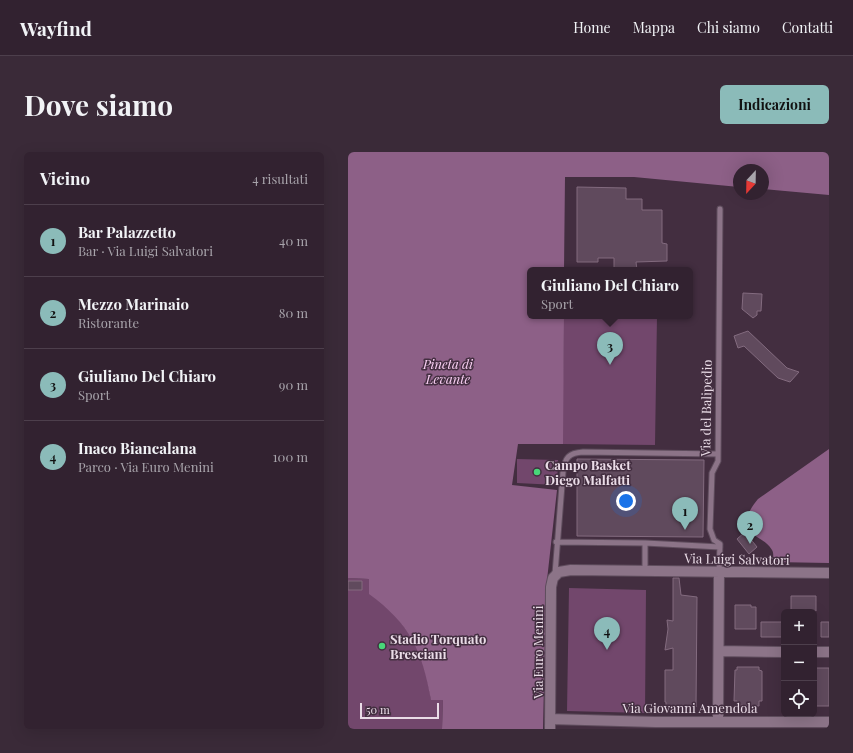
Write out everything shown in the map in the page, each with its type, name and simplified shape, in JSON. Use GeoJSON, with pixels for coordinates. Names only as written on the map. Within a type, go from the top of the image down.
{"type":"FeatureCollection","features":[{"type":"Feature","properties":{"kind":"street","name":"Via Luigi Salvatori"},"geometry":{"type":"LineString","coordinates":[[554,575],[558,572],[571,570],[829,573]]}},
{"type":"Feature","properties":{"kind":"street"},"geometry":{"type":"LineString","coordinates":[[718,721],[719,572]]}},
{"type":"Feature","properties":{"kind":"street","name":"Via Euro Menini"},"geometry":{"type":"LineString","coordinates":[[550,724],[551,587],[554,575]]}},
{"type":"Feature","properties":{"kind":"street"},"geometry":{"type":"LineString","coordinates":[[719,651],[781,652]]}},
{"type":"Feature","properties":{"kind":"street"},"geometry":{"type":"LineString","coordinates":[[817,652],[829,652]]}},
{"type":"Feature","properties":{"kind":"street","name":"Via Giovanni Amendola"},"geometry":{"type":"LineString","coordinates":[[550,724],[718,721],[829,722]]}},
{"type":"Feature","properties":{"kind":"lane","name":"Via del Balipedio"},"geometry":{"type":"LineString","coordinates":[[720,209],[718,461],[712,473],[710,529],[714,540],[720,544],[720,547]]}},
{"type":"Feature","properties":{"kind":"lane"},"geometry":{"type":"LineString","coordinates":[[554,575],[564,465],[565,460],[572,454],[583,452],[718,454]]}},
{"type":"Feature","properties":{"kind":"lane","name":"Via Luigi Salvatori"},"geometry":{"type":"LineString","coordinates":[[556,542],[645,543],[720,547]]}},
{"type":"Feature","properties":{"kind":"lane"},"geometry":{"type":"LineString","coordinates":[[645,543],[645,571]]}},
{"type":"Feature","properties":{"kind":"lane"},"geometry":{"type":"LineString","coordinates":[[719,572],[720,547]]}},
{"type":"Feature","properties":{"kind":"shaded area"},"geometry":{"type":"Polygon","coordinates":[[[564,319],[657,319],[655,445],[562,444],[564,319]]]}},
{"type":"Feature","properties":{"kind":"shaded area","name":"Campo Basket Diego Malfatti"},"geometry":{"type":"Polygon","coordinates":[[[517,459],[558,460],[557,485],[517,483],[517,459]]]}},
{"type":"Feature","properties":{"kind":"shaded area","name":"Stadio Torquato Bresciani"},"geometry":{"type":"Polygon","coordinates":[[[348,578],[369,579],[386,606],[397,617],[410,635],[421,656],[431,699],[443,700],[442,729],[348,729],[348,578]]]}},
{"type":"Feature","properties":{"kind":"shaded area"},"geometry":{"type":"Polygon","coordinates":[[[569,588],[646,590],[645,713],[567,711],[569,588]]]}},
{"type":"Feature","properties":{"kind":"green space","name":"Pineta di Levante"},"geometry":{"type":"Polygon","coordinates":[[[348,152],[829,152],[829,195],[769,190],[769,164],[733,164],[733,186],[634,177],[565,177],[564,267],[527,267],[527,319],[564,319],[563,444],[518,444],[512,485],[557,490],[546,589],[543,729],[442,729],[443,700],[431,700],[423,667],[412,640],[395,616],[369,594],[369,579],[348,578],[348,152]]]}},
{"type":"Feature","properties":{"kind":"green space"},"geometry":{"type":"Polygon","coordinates":[[[829,449],[829,563],[773,562],[773,553],[770,548],[765,542],[752,533],[747,524],[747,519],[751,509],[758,499],[829,449]]]}},
{"type":"Feature","properties":{"kind":"building"},"geometry":{"type":"Polygon","coordinates":[[[577,187],[626,188],[626,199],[642,199],[642,210],[662,210],[662,243],[667,244],[667,261],[636,262],[637,267],[614,267],[614,258],[598,258],[598,262],[577,262],[577,187]]]}},
{"type":"Feature","properties":{"kind":"building"},"geometry":{"type":"Polygon","coordinates":[[[743,293],[762,294],[761,311],[757,311],[757,315],[753,318],[742,309],[743,293]]]}},
{"type":"Feature","properties":{"kind":"building"},"geometry":{"type":"Polygon","coordinates":[[[748,331],[787,368],[799,372],[790,382],[778,378],[744,346],[738,348],[734,336],[748,331]]]}},
{"type":"Feature","properties":{"kind":"building"},"geometry":{"type":"Polygon","coordinates":[[[577,459],[704,460],[703,537],[577,536],[577,459]]]}},
{"type":"Feature","properties":{"kind":"building"},"geometry":{"type":"Polygon","coordinates":[[[745,532],[757,547],[749,554],[737,539],[745,532]]]}},
{"type":"Feature","properties":{"kind":"building"},"geometry":{"type":"Polygon","coordinates":[[[673,578],[679,578],[681,595],[697,597],[696,707],[666,707],[665,702],[665,670],[673,670],[673,648],[665,650],[668,629],[667,620],[673,621],[673,578]]]}},
{"type":"Feature","properties":{"kind":"building"},"geometry":{"type":"Polygon","coordinates":[[[348,581],[362,581],[362,590],[348,590],[348,581]]]}},
{"type":"Feature","properties":{"kind":"building"},"geometry":{"type":"Polygon","coordinates":[[[791,596],[816,596],[816,609],[791,609],[791,596]]]}},
{"type":"Feature","properties":{"kind":"building"},"geometry":{"type":"Polygon","coordinates":[[[735,605],[751,605],[751,607],[756,607],[756,629],[735,629],[735,605]]]}},
{"type":"Feature","properties":{"kind":"building"},"geometry":{"type":"Polygon","coordinates":[[[761,622],[781,622],[781,637],[761,637],[761,622]]]}},
{"type":"Feature","properties":{"kind":"building"},"geometry":{"type":"Polygon","coordinates":[[[821,622],[829,622],[829,637],[821,637],[821,622]]]}},
{"type":"Feature","properties":{"kind":"building"},"geometry":{"type":"Polygon","coordinates":[[[737,667],[759,667],[759,670],[762,671],[762,701],[759,701],[759,706],[737,705],[737,701],[734,701],[735,670],[737,670],[737,667]]]}},
{"type":"Feature","properties":{"kind":"building"},"geometry":{"type":"Polygon","coordinates":[[[817,668],[829,668],[829,706],[817,706],[817,668]]]}},
{"type":"Feature","properties":{"kind":"place","name":"Giuliano Del Chiaro"},"geometry":{"type":"Point","coordinates":[610,365]}},
{"type":"Feature","properties":{"kind":"place","name":"Campo Basket Diego Malfatti"},"geometry":{"type":"Point","coordinates":[537,472]}},
{"type":"Feature","properties":{"kind":"place","name":"Bar Palazzetto"},"geometry":{"type":"Point","coordinates":[685,530]}},
{"type":"Feature","properties":{"kind":"place","name":"Mezzo Marinaio"},"geometry":{"type":"Point","coordinates":[750,544]}},
{"type":"Feature","properties":{"kind":"place","name":"Stadio Torquato Bresciani"},"geometry":{"type":"Point","coordinates":[382,646]}},
{"type":"Feature","properties":{"kind":"place","name":"Inaco Biancalana"},"geometry":{"type":"Point","coordinates":[607,650]}}]}
